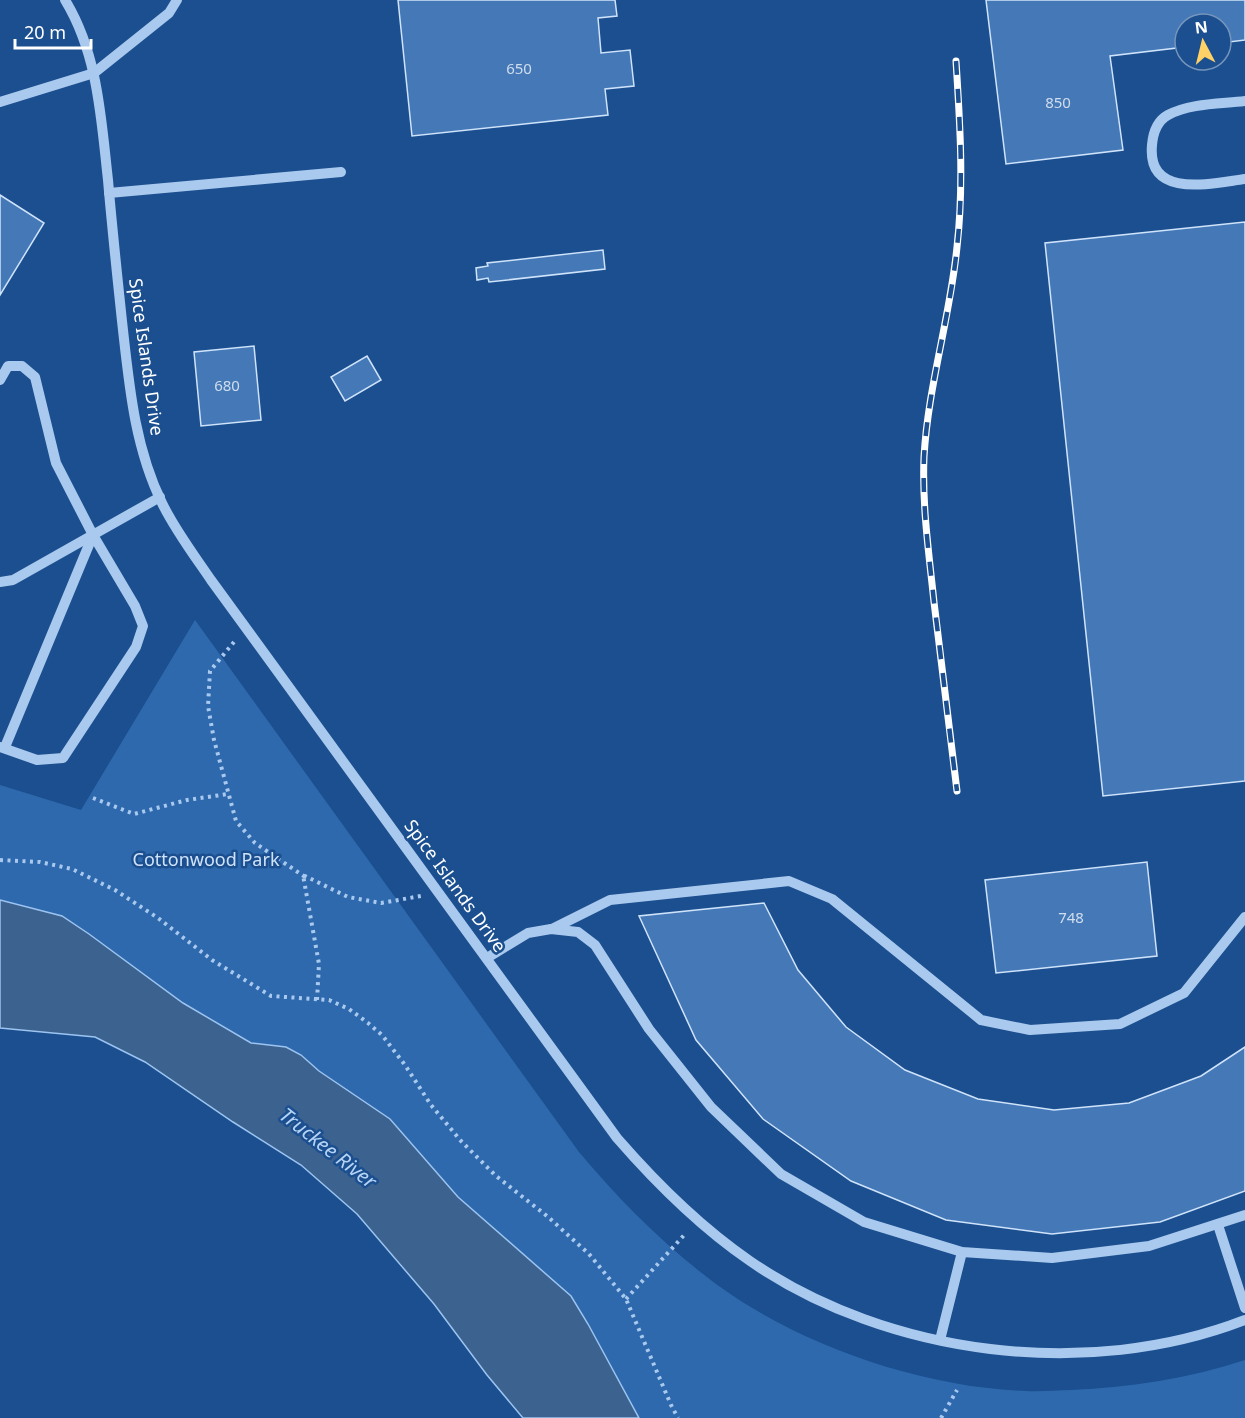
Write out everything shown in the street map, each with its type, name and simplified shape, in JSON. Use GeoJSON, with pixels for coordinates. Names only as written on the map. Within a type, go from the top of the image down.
{"type":"FeatureCollection","features":[{"type":"Feature","properties":{"kind":"street","name":"Spice Islands Drive"},"geometry":{"type":"LineString","coordinates":[[64,0],[88,50],[99,96],[134,416],[145,460],[160,497],[184,541],[617,1138],[663,1189],[698,1221],[751,1262],[831,1306],[873,1323],[940,1340],[1006,1351],[1052,1354],[1143,1347],[1189,1338],[1245,1320]]}},
{"type":"Feature","properties":{"kind":"street"},"geometry":{"type":"LineString","coordinates":[[0,102],[94,73],[169,13],[177,0]]}},
{"type":"Feature","properties":{"kind":"street"},"geometry":{"type":"LineString","coordinates":[[1245,100],[1186,108],[1167,115],[1153,131],[1151,153],[1158,173],[1174,184],[1194,185],[1245,179]]}},
{"type":"Feature","properties":{"kind":"street"},"geometry":{"type":"LineString","coordinates":[[109,193],[341,172]]}},
{"type":"Feature","properties":{"kind":"street"},"geometry":{"type":"LineString","coordinates":[[0,381],[8,366],[21,366],[35,377],[56,463],[93,535],[135,606],[143,626],[136,647],[63,758],[37,760],[2,747],[93,535]]}},
{"type":"Feature","properties":{"kind":"street"},"geometry":{"type":"LineString","coordinates":[[0,582],[14,580],[160,497]]}},
{"type":"Feature","properties":{"kind":"street"},"geometry":{"type":"LineString","coordinates":[[551,929],[610,900],[789,880],[832,898],[981,1020],[1030,1030],[1120,1024],[1184,993],[1245,917]]}},
{"type":"Feature","properties":{"kind":"street"},"geometry":{"type":"LineString","coordinates":[[487,958],[528,933],[551,929],[578,932],[596,945],[649,1029],[711,1107],[781,1174],[864,1222],[962,1252],[1052,1258],[1149,1246],[1245,1215]]}},
{"type":"Feature","properties":{"kind":"street"},"geometry":{"type":"LineString","coordinates":[[1218,1225],[1245,1308]]}},
{"type":"Feature","properties":{"kind":"street"},"geometry":{"type":"LineString","coordinates":[[940,1340],[962,1252]]}},
{"type":"Feature","properties":{"kind":"path"},"geometry":{"type":"LineString","coordinates":[[246,627],[210,671],[208,689],[208,706],[214,740],[236,821],[255,843],[305,877],[348,897],[381,903],[440,893]]}},
{"type":"Feature","properties":{"kind":"path"},"geometry":{"type":"LineString","coordinates":[[93,798],[134,814],[187,800],[228,794]]}},
{"type":"Feature","properties":{"kind":"path"},"geometry":{"type":"LineString","coordinates":[[0,860],[40,862],[72,869],[115,890],[158,918],[212,960],[271,996],[329,1000],[349,1009],[382,1035],[405,1065],[430,1105],[461,1141],[496,1176],[547,1216],[589,1254],[626,1299],[670,1405],[678,1418]]}},
{"type":"Feature","properties":{"kind":"path"},"geometry":{"type":"LineString","coordinates":[[305,877],[303,875],[320,964],[316,1000]]}},
{"type":"Feature","properties":{"kind":"path"},"geometry":{"type":"LineString","coordinates":[[626,1299],[698,1221]]}},
{"type":"Feature","properties":{"kind":"path"},"geometry":{"type":"LineString","coordinates":[[941,1418],[957,1390]]}},
{"type":"Feature","properties":{"kind":"green space","name":"Cottonwood Park"},"geometry":{"type":"Polygon","coordinates":[[[195,620],[579,1152],[644,1222],[716,1284],[749,1306],[824,1344],[904,1372],[986,1388],[1037,1391],[1115,1387],[1181,1377],[1245,1360],[1245,1418],[639,1418],[571,1296],[458,1197],[390,1119],[319,1071],[301,1055],[286,1047],[251,1043],[183,1003],[62,916],[0,900],[0,785],[81,810],[195,620]]]}},
{"type":"Feature","properties":{"kind":"water","name":"Truckee River"},"geometry":{"type":"Polygon","coordinates":[[[0,900],[62,916],[183,1003],[251,1043],[286,1047],[301,1055],[319,1071],[390,1119],[458,1197],[571,1296],[639,1418],[523,1418],[487,1375],[434,1304],[357,1214],[301,1165],[145,1062],[95,1037],[0,1028],[0,900]]]}},
{"type":"Feature","properties":{"kind":"building"},"geometry":{"type":"Polygon","coordinates":[[[398,0],[615,0],[617,16],[598,18],[601,53],[630,50],[634,86],[605,89],[608,115],[412,136],[398,0]]]}},
{"type":"Feature","properties":{"kind":"building"},"geometry":{"type":"Polygon","coordinates":[[[986,0],[1245,0],[1245,40],[1233,42],[1233,12],[1173,12],[1173,48],[1110,56],[1123,150],[1006,164],[986,0]]]}},
{"type":"Feature","properties":{"kind":"building"},"geometry":{"type":"Polygon","coordinates":[[[0,195],[44,223],[0,295],[0,195]]]}},
{"type":"Feature","properties":{"kind":"building"},"geometry":{"type":"Polygon","coordinates":[[[1245,222],[1245,781],[1103,796],[1045,243],[1245,222]]]}},
{"type":"Feature","properties":{"kind":"building"},"geometry":{"type":"Polygon","coordinates":[[[603,250],[605,269],[489,282],[488,278],[477,280],[476,268],[488,266],[487,263],[603,250]]]}},
{"type":"Feature","properties":{"kind":"building"},"geometry":{"type":"Polygon","coordinates":[[[254,346],[261,420],[201,426],[194,352],[254,346]]]}},
{"type":"Feature","properties":{"kind":"building"},"geometry":{"type":"Polygon","coordinates":[[[367,356],[381,380],[345,401],[331,377],[367,356]]]}},
{"type":"Feature","properties":{"kind":"building"},"geometry":{"type":"Polygon","coordinates":[[[1147,862],[1157,956],[996,973],[985,880],[1147,862]]]}},
{"type":"Feature","properties":{"kind":"building"},"geometry":{"type":"Polygon","coordinates":[[[764,903],[798,970],[846,1027],[905,1070],[978,1099],[1054,1110],[1129,1103],[1201,1076],[1245,1047],[1245,1191],[1160,1222],[1052,1234],[946,1220],[851,1181],[763,1119],[696,1040],[639,916],[764,903]]]}},
{"type":"Feature","properties":{"kind":"railway"},"geometry":{"type":"LineString","coordinates":[[956,61],[961,154],[959,224],[954,273],[926,431],[924,475],[928,548],[957,791]]}}]}
